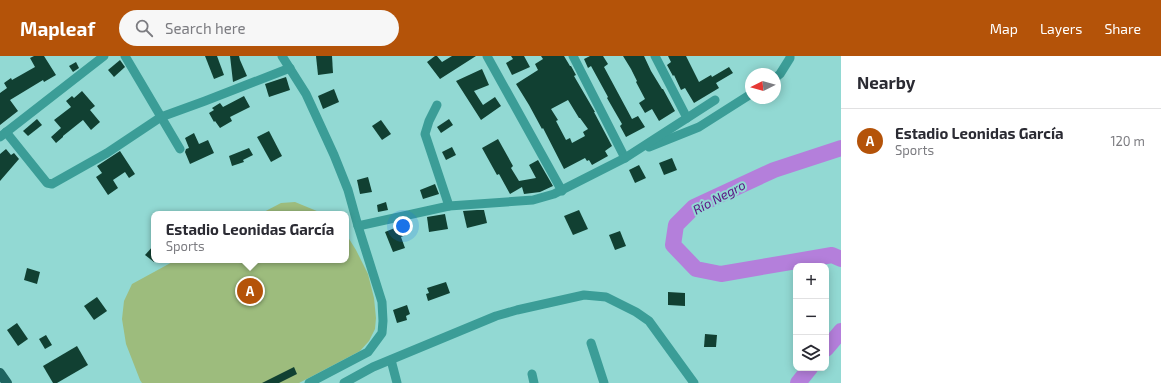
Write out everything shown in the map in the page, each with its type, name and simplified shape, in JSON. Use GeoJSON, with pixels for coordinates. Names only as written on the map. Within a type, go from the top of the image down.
{"type":"FeatureCollection","features":[{"type":"Feature","properties":{"kind":"main road"},"geometry":{"type":"LineString","coordinates":[[0,373],[7,383]]}},
{"type":"Feature","properties":{"kind":"street"},"geometry":{"type":"LineString","coordinates":[[104,56],[3,134],[47,183],[52,184],[107,153],[161,117],[290,68]]}},
{"type":"Feature","properties":{"kind":"street"},"geometry":{"type":"LineString","coordinates":[[125,56],[180,149]]}},
{"type":"Feature","properties":{"kind":"street"},"geometry":{"type":"LineString","coordinates":[[282,56],[306,94],[348,190],[382,302],[382,333],[368,352],[309,383]]}},
{"type":"Feature","properties":{"kind":"street"},"geometry":{"type":"LineString","coordinates":[[487,56],[562,191]]}},
{"type":"Feature","properties":{"kind":"street"},"geometry":{"type":"LineString","coordinates":[[573,56],[625,158]]}},
{"type":"Feature","properties":{"kind":"street"},"geometry":{"type":"LineString","coordinates":[[655,56],[687,118]]}},
{"type":"Feature","properties":{"kind":"street"},"geometry":{"type":"LineString","coordinates":[[781,72],[790,56]]}},
{"type":"Feature","properties":{"kind":"street"},"geometry":{"type":"LineString","coordinates":[[633,153],[699,128],[745,98]]}},
{"type":"Feature","properties":{"kind":"street"},"geometry":{"type":"LineString","coordinates":[[358,226],[449,206],[533,200],[562,191],[625,158],[715,100]]}},
{"type":"Feature","properties":{"kind":"street"},"geometry":{"type":"LineString","coordinates":[[437,105],[429,121],[425,134],[449,206]]}},
{"type":"Feature","properties":{"kind":"street"},"geometry":{"type":"LineString","coordinates":[[344,383],[374,367],[496,316],[584,295],[606,297],[636,312],[649,321],[694,383]]}},
{"type":"Feature","properties":{"kind":"street"},"geometry":{"type":"LineString","coordinates":[[591,343],[604,383]]}},
{"type":"Feature","properties":{"kind":"street"},"geometry":{"type":"LineString","coordinates":[[391,360],[398,383]]}},
{"type":"Feature","properties":{"kind":"green space"},"geometry":{"type":"Polygon","coordinates":[[[295,202],[317,211],[266,211],[281,203],[295,202]]]}},
{"type":"Feature","properties":{"kind":"green space"},"geometry":{"type":"Polygon","coordinates":[[[349,239],[368,274],[374,298],[376,318],[375,329],[369,341],[360,351],[299,383],[142,383],[126,344],[122,319],[124,301],[132,284],[170,263],[349,263],[349,239]]]}},
{"type":"Feature","properties":{"kind":"building"},"geometry":{"type":"Polygon","coordinates":[[[34,56],[44,56],[56,75],[44,82],[43,80],[10,100],[18,111],[0,125],[0,93],[7,88],[4,83],[11,78],[12,80],[35,67],[30,58],[34,56]]]}},
{"type":"Feature","properties":{"kind":"building"},"geometry":{"type":"Polygon","coordinates":[[[205,56],[217,56],[224,75],[214,79],[205,56]]]}},
{"type":"Feature","properties":{"kind":"building"},"geometry":{"type":"Polygon","coordinates":[[[230,56],[239,56],[247,76],[233,82],[230,56]]]}},
{"type":"Feature","properties":{"kind":"building"},"geometry":{"type":"Polygon","coordinates":[[[316,56],[332,56],[333,73],[318,75],[316,56]]]}},
{"type":"Feature","properties":{"kind":"building"},"geometry":{"type":"Polygon","coordinates":[[[437,56],[442,62],[452,56],[476,56],[440,79],[427,62],[437,56]]]}},
{"type":"Feature","properties":{"kind":"building"},"geometry":{"type":"Polygon","coordinates":[[[511,56],[524,56],[530,67],[512,75],[506,63],[513,59],[511,56]]]}},
{"type":"Feature","properties":{"kind":"building"},"geometry":{"type":"Polygon","coordinates":[[[541,56],[564,56],[576,75],[574,76],[595,112],[612,146],[605,151],[608,156],[592,165],[589,160],[587,161],[585,158],[564,169],[543,128],[542,129],[516,84],[538,70],[535,64],[543,59],[541,56]],[[568,100],[551,109],[558,120],[556,121],[566,140],[570,138],[572,143],[585,136],[583,132],[588,129],[568,100]]]}},
{"type":"Feature","properties":{"kind":"building"},"geometry":{"type":"Polygon","coordinates":[[[590,56],[603,56],[608,64],[604,67],[632,119],[638,116],[645,127],[626,137],[620,126],[622,124],[607,98],[608,97],[591,66],[588,68],[584,59],[590,56]]]}},
{"type":"Feature","properties":{"kind":"building"},"geometry":{"type":"Polygon","coordinates":[[[623,56],[644,56],[651,71],[675,111],[659,121],[652,109],[645,113],[639,103],[645,99],[631,69],[623,56]]]}},
{"type":"Feature","properties":{"kind":"building"},"geometry":{"type":"Polygon","coordinates":[[[668,56],[686,56],[699,82],[711,75],[712,77],[729,67],[733,73],[716,83],[719,88],[694,103],[685,88],[681,90],[674,75],[673,76],[667,65],[671,62],[668,56]]]}},
{"type":"Feature","properties":{"kind":"building"},"geometry":{"type":"Polygon","coordinates":[[[120,60],[125,67],[114,77],[108,70],[120,60]]]}},
{"type":"Feature","properties":{"kind":"building"},"geometry":{"type":"Polygon","coordinates":[[[76,62],[79,68],[73,72],[69,66],[76,62]]]}},
{"type":"Feature","properties":{"kind":"building"},"geometry":{"type":"Polygon","coordinates":[[[482,69],[489,85],[474,91],[483,105],[495,97],[501,106],[481,120],[456,81],[482,69]]]}},
{"type":"Feature","properties":{"kind":"building"},"geometry":{"type":"Polygon","coordinates":[[[286,77],[290,90],[269,97],[265,84],[286,77]]]}},
{"type":"Feature","properties":{"kind":"building"},"geometry":{"type":"Polygon","coordinates":[[[334,89],[339,102],[323,109],[318,96],[334,89]]]}},
{"type":"Feature","properties":{"kind":"building"},"geometry":{"type":"Polygon","coordinates":[[[82,91],[95,106],[90,110],[100,122],[91,130],[83,120],[56,143],[51,137],[61,128],[54,120],[71,107],[66,101],[72,96],[74,98],[82,91]]]}},
{"type":"Feature","properties":{"kind":"building"},"geometry":{"type":"Polygon","coordinates":[[[244,96],[250,107],[230,117],[232,121],[220,128],[215,121],[214,122],[209,113],[214,110],[212,108],[220,103],[223,107],[244,96]]]}},
{"type":"Feature","properties":{"kind":"building"},"geometry":{"type":"Polygon","coordinates":[[[37,119],[42,125],[28,136],[23,131],[37,119]]]}},
{"type":"Feature","properties":{"kind":"building"},"geometry":{"type":"Polygon","coordinates":[[[449,119],[453,125],[441,133],[437,127],[449,119]]]}},
{"type":"Feature","properties":{"kind":"building"},"geometry":{"type":"Polygon","coordinates":[[[381,120],[391,134],[382,140],[372,126],[381,120]]]}},
{"type":"Feature","properties":{"kind":"building"},"geometry":{"type":"Polygon","coordinates":[[[269,131],[282,156],[271,162],[257,137],[269,131]]]}},
{"type":"Feature","properties":{"kind":"building"},"geometry":{"type":"Polygon","coordinates":[[[194,133],[199,144],[208,140],[214,153],[190,164],[185,152],[186,149],[189,148],[185,138],[194,133]]]}},
{"type":"Feature","properties":{"kind":"building"},"geometry":{"type":"Polygon","coordinates":[[[498,139],[513,166],[511,168],[519,181],[536,178],[529,165],[538,160],[553,186],[540,192],[524,194],[522,187],[510,194],[499,174],[497,175],[482,148],[498,139]]]}},
{"type":"Feature","properties":{"kind":"building"},"geometry":{"type":"Polygon","coordinates":[[[452,147],[456,155],[446,160],[442,152],[452,147]]]}},
{"type":"Feature","properties":{"kind":"building"},"geometry":{"type":"Polygon","coordinates":[[[249,148],[253,155],[243,160],[244,162],[232,166],[229,156],[249,148]]]}},
{"type":"Feature","properties":{"kind":"building"},"geometry":{"type":"Polygon","coordinates":[[[6,149],[11,155],[14,153],[19,159],[0,181],[0,154],[6,149]]]}},
{"type":"Feature","properties":{"kind":"building"},"geometry":{"type":"Polygon","coordinates":[[[120,151],[135,174],[129,178],[125,172],[113,180],[118,188],[108,195],[96,177],[102,173],[97,166],[120,151]]]}},
{"type":"Feature","properties":{"kind":"building"},"geometry":{"type":"Polygon","coordinates":[[[672,158],[677,170],[664,175],[659,163],[672,158]]]}},
{"type":"Feature","properties":{"kind":"building"},"geometry":{"type":"Polygon","coordinates":[[[639,165],[646,178],[635,183],[629,170],[639,165]]]}},
{"type":"Feature","properties":{"kind":"building"},"geometry":{"type":"Polygon","coordinates":[[[368,177],[372,192],[360,194],[357,180],[368,177]]]}},
{"type":"Feature","properties":{"kind":"building"},"geometry":{"type":"Polygon","coordinates":[[[435,184],[439,194],[423,199],[420,190],[435,184]]]}},
{"type":"Feature","properties":{"kind":"building"},"geometry":{"type":"Polygon","coordinates":[[[386,202],[388,210],[378,212],[377,205],[386,202]]]}},
{"type":"Feature","properties":{"kind":"building"},"geometry":{"type":"Polygon","coordinates":[[[484,210],[487,223],[467,228],[463,211],[484,210]]]}},
{"type":"Feature","properties":{"kind":"building"},"geometry":{"type":"Polygon","coordinates":[[[579,210],[588,229],[573,235],[564,216],[579,210]]]}},
{"type":"Feature","properties":{"kind":"building"},"geometry":{"type":"Polygon","coordinates":[[[445,214],[448,229],[429,232],[427,217],[445,214]]]}},
{"type":"Feature","properties":{"kind":"building"},"geometry":{"type":"Polygon","coordinates":[[[402,225],[406,235],[401,237],[405,248],[393,252],[385,232],[402,225]]]}},
{"type":"Feature","properties":{"kind":"building"},"geometry":{"type":"Polygon","coordinates":[[[620,231],[626,246],[615,250],[609,235],[620,231]]]}},
{"type":"Feature","properties":{"kind":"building"},"geometry":{"type":"Polygon","coordinates":[[[151,248],[151,260],[145,255],[151,248]]]}},
{"type":"Feature","properties":{"kind":"building"},"geometry":{"type":"Polygon","coordinates":[[[27,268],[40,272],[37,284],[24,280],[27,268]]]}},
{"type":"Feature","properties":{"kind":"building"},"geometry":{"type":"Polygon","coordinates":[[[446,282],[450,293],[428,301],[426,294],[429,293],[427,288],[446,282]]]}},
{"type":"Feature","properties":{"kind":"building"},"geometry":{"type":"Polygon","coordinates":[[[668,292],[685,293],[685,306],[668,305],[668,292]]]}},
{"type":"Feature","properties":{"kind":"building"},"geometry":{"type":"Polygon","coordinates":[[[97,297],[107,311],[94,320],[84,306],[97,297]]]}},
{"type":"Feature","properties":{"kind":"building"},"geometry":{"type":"Polygon","coordinates":[[[407,305],[410,314],[406,316],[407,320],[397,323],[393,310],[407,305]]]}},
{"type":"Feature","properties":{"kind":"building"},"geometry":{"type":"Polygon","coordinates":[[[17,323],[28,339],[18,346],[7,330],[17,323]]]}},
{"type":"Feature","properties":{"kind":"building"},"geometry":{"type":"Polygon","coordinates":[[[705,334],[717,335],[716,347],[704,347],[705,334]]]}},
{"type":"Feature","properties":{"kind":"building"},"geometry":{"type":"Polygon","coordinates":[[[46,335],[52,345],[45,349],[39,339],[46,335]]]}},
{"type":"Feature","properties":{"kind":"building"},"geometry":{"type":"Polygon","coordinates":[[[77,346],[88,365],[57,383],[53,383],[43,366],[77,346]]]}},
{"type":"Feature","properties":{"kind":"building"},"geometry":{"type":"Polygon","coordinates":[[[294,367],[297,374],[279,383],[262,383],[294,367]]]}},
{"type":"Feature","properties":{"kind":"waterway","name":"Río Negro"},"geometry":{"type":"LineString","coordinates":[[841,148],[774,170],[694,207],[676,225],[673,245],[696,269],[721,274],[832,255],[841,259]]}},
{"type":"Feature","properties":{"kind":"waterway","name":"Río Negro"},"geometry":{"type":"LineString","coordinates":[[829,345],[841,331]]}},
{"type":"Feature","properties":{"kind":"waterway","name":"Río Negro"},"geometry":{"type":"LineString","coordinates":[[798,383],[808,371]]}},
{"type":"Feature","properties":{"kind":"place","name":"Estadio Leonidas García"},"geometry":{"type":"Point","coordinates":[250,291]}}]}
